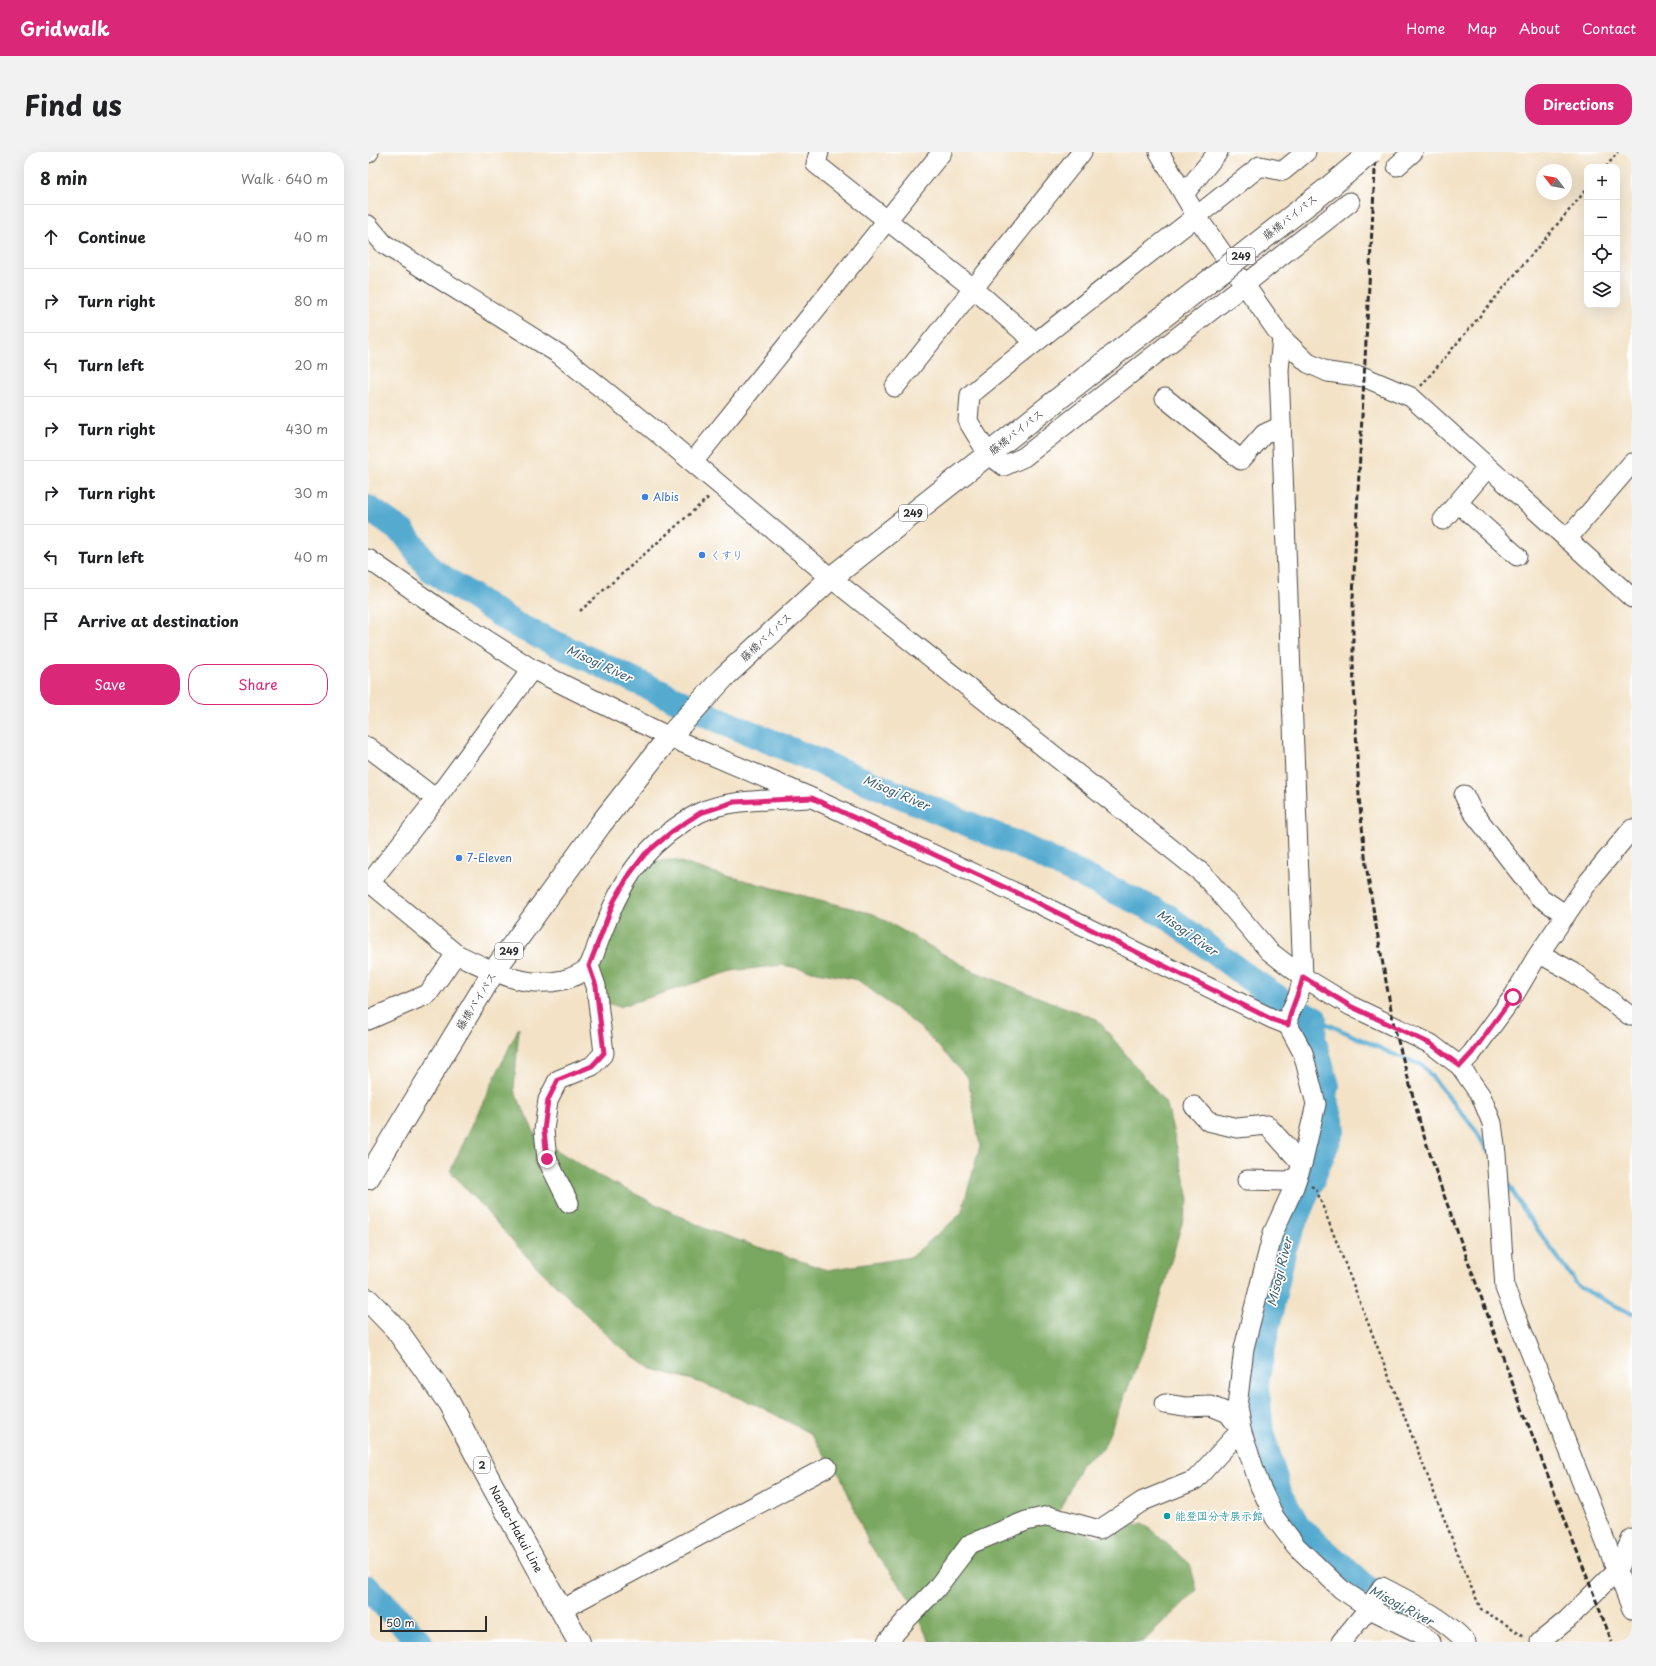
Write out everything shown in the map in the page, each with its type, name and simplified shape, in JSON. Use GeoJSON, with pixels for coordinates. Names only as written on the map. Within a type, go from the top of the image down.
{"type":"FeatureCollection","features":[{"type":"Feature","properties":{"kind":"main road","name":"藤橋バイパス"},"geometry":{"type":"LineString","coordinates":[[368,1178],[494,971],[600,825],[673,733],[724,677],[831,578],[1327,189],[1371,152]]}},
{"type":"Feature","properties":{"kind":"main road","name":"Nanao-Hakui Line"},"geometry":{"type":"LineString","coordinates":[[368,1300],[396,1329],[450,1403],[492,1484],[579,1642]]}},
{"type":"Feature","properties":{"kind":"street"},"geometry":{"type":"LineString","coordinates":[[819,152],[816,164],[974,289],[1035,342]]}},
{"type":"Feature","properties":{"kind":"street"},"geometry":{"type":"LineString","coordinates":[[693,462],[942,152]]}},
{"type":"Feature","properties":{"kind":"street"},"geometry":{"type":"LineString","coordinates":[[895,387],[1082,152]]}},
{"type":"Feature","properties":{"kind":"street"},"geometry":{"type":"LineString","coordinates":[[1158,152],[1197,217],[1282,338],[1308,363],[1328,372],[1364,377],[1411,397],[1632,598]]}},
{"type":"Feature","properties":{"kind":"street"},"geometry":{"type":"LineString","coordinates":[[1184,194],[1218,152]]}},
{"type":"Feature","properties":{"kind":"street"},"geometry":{"type":"LineString","coordinates":[[1306,152],[1283,171],[1260,166],[1197,217],[1035,342],[970,395],[968,421],[988,454],[1004,466],[1024,457],[1350,202]]}},
{"type":"Feature","properties":{"kind":"street"},"geometry":{"type":"LineString","coordinates":[[1397,166],[1413,152]]}},
{"type":"Feature","properties":{"kind":"street"},"geometry":{"type":"LineString","coordinates":[[368,225],[384,244],[559,354],[693,462],[831,578],[1203,874],[1269,950],[1303,977],[1350,1006],[1431,1044],[1460,1066],[1481,1096],[1492,1123],[1496,1154],[1505,1288],[1632,1609]]}},
{"type":"Feature","properties":{"kind":"street"},"geometry":{"type":"LineString","coordinates":[[1282,338],[1279,370],[1303,977],[1298,996],[1288,1022],[1303,1053],[1316,1104],[1294,1187],[1273,1233],[1244,1348],[1237,1407],[1241,1430],[1260,1486],[1275,1518],[1296,1546],[1342,1589],[1369,1608],[1419,1633],[1430,1642]]}},
{"type":"Feature","properties":{"kind":"street"},"geometry":{"type":"LineString","coordinates":[[1165,398],[1241,460],[1264,434],[1281,426]]}},
{"type":"Feature","properties":{"kind":"street"},"geometry":{"type":"LineString","coordinates":[[1567,539],[1632,463]]}},
{"type":"Feature","properties":{"kind":"street"},"geometry":{"type":"LineString","coordinates":[[1443,520],[1488,467]]}},
{"type":"Feature","properties":{"kind":"street"},"geometry":{"type":"LineString","coordinates":[[1458,503],[1517,556]]}},
{"type":"Feature","properties":{"kind":"street"},"geometry":{"type":"LineString","coordinates":[[368,558],[459,622],[532,669],[1032,900],[1266,1016],[1288,1022]]}},
{"type":"Feature","properties":{"kind":"street"},"geometry":{"type":"LineString","coordinates":[[532,669],[436,799],[369,883],[456,954],[494,971],[528,982],[550,982],[572,977],[589,966],[614,901],[629,875],[645,854],[674,830],[700,813],[734,802],[812,798]]}},
{"type":"Feature","properties":{"kind":"street"},"geometry":{"type":"LineString","coordinates":[[368,747],[436,799]]}},
{"type":"Feature","properties":{"kind":"street"},"geometry":{"type":"LineString","coordinates":[[1464,795],[1472,811],[1538,896],[1566,915]]}},
{"type":"Feature","properties":{"kind":"street"},"geometry":{"type":"LineString","coordinates":[[1460,1066],[1472,1053],[1513,997],[1588,881],[1632,829]]}},
{"type":"Feature","properties":{"kind":"street"},"geometry":{"type":"LineString","coordinates":[[368,1020],[428,994],[456,954]]}},
{"type":"Feature","properties":{"kind":"street"},"geometry":{"type":"LineString","coordinates":[[1540,954],[1573,972],[1629,1015],[1632,1015]]}},
{"type":"Feature","properties":{"kind":"street"},"geometry":{"type":"LineString","coordinates":[[569,1203],[547,1159],[544,1130],[548,1100],[558,1080],[592,1066],[604,1053],[596,986],[589,966]]}},
{"type":"Feature","properties":{"kind":"street"},"geometry":{"type":"LineString","coordinates":[[1194,1106],[1208,1121],[1237,1128],[1267,1125],[1299,1170]]}},
{"type":"Feature","properties":{"kind":"street"},"geometry":{"type":"LineString","coordinates":[[1247,1180],[1288,1181],[1299,1170]]}},
{"type":"Feature","properties":{"kind":"street"},"geometry":{"type":"LineString","coordinates":[[1165,1404],[1185,1407],[1211,1406],[1228,1413],[1241,1430]]}},
{"type":"Feature","properties":{"kind":"street"},"geometry":{"type":"LineString","coordinates":[[888,1642],[936,1589],[970,1544],[1026,1521],[1048,1516],[1099,1530],[1143,1501],[1195,1480],[1241,1430]]}},
{"type":"Feature","properties":{"kind":"street"},"geometry":{"type":"LineString","coordinates":[[561,1610],[827,1467]]}},
{"type":"Feature","properties":{"kind":"street"},"geometry":{"type":"LineString","coordinates":[[1533,1640],[1567,1620],[1594,1594],[1617,1570],[1632,1538]]}},
{"type":"Feature","properties":{"kind":"street"},"geometry":{"type":"LineString","coordinates":[[1341,1642],[1369,1608],[1382,1587],[1426,1611],[1455,1630],[1466,1642]]}},
{"type":"Feature","properties":{"kind":"path"},"geometry":{"type":"LineString","coordinates":[[1608,164],[1618,152]]}},
{"type":"Feature","properties":{"kind":"path"},"geometry":{"type":"LineString","coordinates":[[1411,397],[1584,193]]}},
{"type":"Feature","properties":{"kind":"path"},"geometry":{"type":"LineString","coordinates":[[580,612],[722,486]]}},
{"type":"Feature","properties":{"kind":"path"},"geometry":{"type":"LineString","coordinates":[[1316,1189],[1468,1580],[1481,1609],[1533,1640]]}},
{"type":"Feature","properties":{"kind":"green space"},"geometry":{"type":"Polygon","coordinates":[[[674,860],[712,872],[874,914],[971,970],[1097,1019],[1167,1105],[1189,1199],[1151,1331],[1103,1449],[1082,1463],[1055,1520],[1096,1537],[1143,1523],[1190,1564],[1197,1590],[1143,1642],[930,1642],[910,1599],[869,1544],[841,1477],[809,1433],[759,1406],[696,1381],[652,1369],[621,1348],[530,1260],[450,1171],[519,1027],[514,1090],[537,1138],[599,1176],[708,1230],[827,1270],[911,1257],[961,1214],[980,1146],[968,1078],[922,1029],[858,980],[782,965],[732,971],[619,1007],[597,999],[593,952],[648,861],[674,860]]]}},
{"type":"Feature","properties":{"kind":"waterway","name":"Misogi River"},"geometry":{"type":"LineString","coordinates":[[368,508],[404,533],[430,569],[516,625],[719,720],[1019,845],[1167,916],[1250,979],[1301,1013],[1314,1018],[1313,1039],[1327,1086],[1325,1097],[1333,1128],[1284,1247],[1256,1380],[1261,1432],[1280,1496],[1299,1528],[1366,1588],[1402,1604]]}},
{"type":"Feature","properties":{"kind":"waterway"},"geometry":{"type":"LineString","coordinates":[[1314,1018],[1393,1054],[1422,1065],[1475,1129],[1488,1152]]}},
{"type":"Feature","properties":{"kind":"waterway"},"geometry":{"type":"LineString","coordinates":[[1505,1179],[1527,1215],[1579,1287],[1632,1314]]}},
{"type":"Feature","properties":{"kind":"waterway"},"geometry":{"type":"LineString","coordinates":[[368,1588],[420,1642]]}},
{"type":"Feature","properties":{"kind":"railway"},"geometry":{"type":"LineString","coordinates":[[1376,152],[1353,598],[1353,663],[1359,797],[1366,865],[1394,1026],[1422,1130],[1441,1187],[1515,1390],[1612,1642]]}},
{"type":"Feature","properties":{"kind":"place","name":"Albis"},"geometry":{"type":"Point","coordinates":[645,497]}},
{"type":"Feature","properties":{"kind":"place","name":"くすり"},"geometry":{"type":"Point","coordinates":[702,555]}},
{"type":"Feature","properties":{"kind":"place","name":"7-Eleven"},"geometry":{"type":"Point","coordinates":[459,858]}},
{"type":"Feature","properties":{"kind":"place","name":"能登国分寺展示館"},"geometry":{"type":"Point","coordinates":[1167,1516]}},
{"type":"Feature","properties":{"kind":"route"},"geometry":{"type":"LineString","coordinates":[[547,1159],[544,1130],[548,1100],[558,1080],[592,1066],[604,1053],[596,986],[589,966],[614,901],[629,875],[645,854],[674,830],[700,813],[734,802],[812,798],[1032,900],[1273,1020],[1288,1025],[1288,1017],[1298,996],[1303,977],[1350,1006],[1431,1044],[1460,1066],[1472,1053],[1513,997]]}}]}
